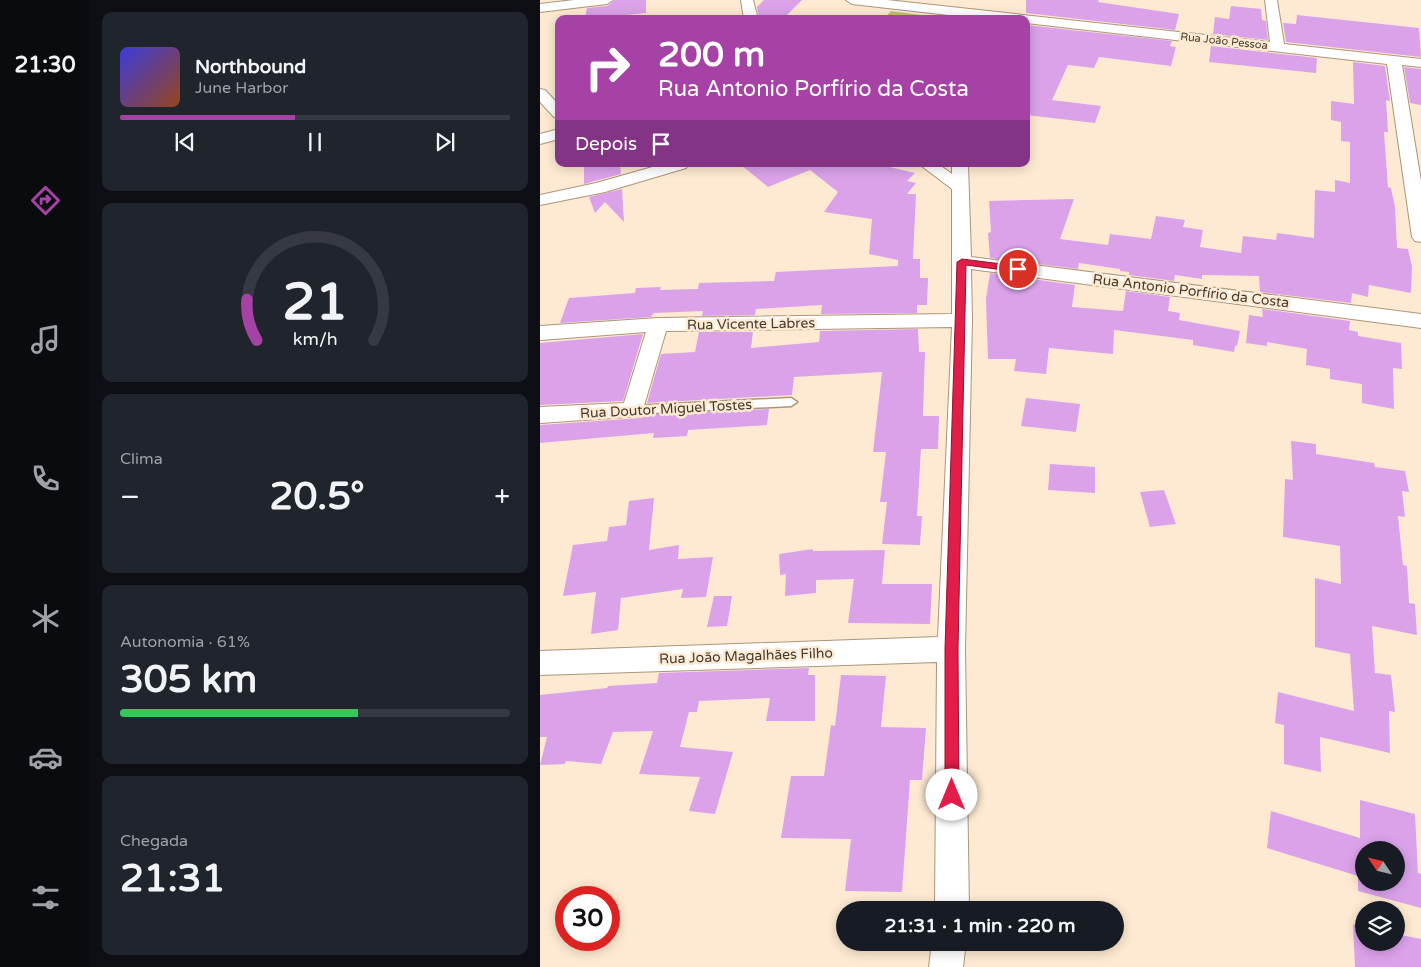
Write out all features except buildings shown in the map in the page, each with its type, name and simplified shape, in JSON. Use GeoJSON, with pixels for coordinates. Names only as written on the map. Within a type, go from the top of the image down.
{"type":"FeatureCollection","features":[{"type":"Feature","properties":{"kind":"street"},"geometry":{"type":"LineString","coordinates":[[540,8],[607,0]]}},
{"type":"Feature","properties":{"kind":"street"},"geometry":{"type":"LineString","coordinates":[[747,0],[750,15]]}},
{"type":"Feature","properties":{"kind":"street"},"geometry":{"type":"LineString","coordinates":[[852,0],[886,2],[981,15]]}},
{"type":"Feature","properties":{"kind":"street"},"geometry":{"type":"LineString","coordinates":[[997,15],[1008,0]]}},
{"type":"Feature","properties":{"kind":"street"},"geometry":{"type":"LineString","coordinates":[[1271,0],[1277,46]]}},
{"type":"Feature","properties":{"kind":"street"},"geometry":{"type":"LineString","coordinates":[[875,15],[886,2]]}},
{"type":"Feature","properties":{"kind":"street","name":"Rua João Pessoa"},"geometry":{"type":"LineString","coordinates":[[1030,19],[1421,63]]}},
{"type":"Feature","properties":{"kind":"street"},"geometry":{"type":"LineString","coordinates":[[1394,60],[1421,237]]}},
{"type":"Feature","properties":{"kind":"street"},"geometry":{"type":"LineString","coordinates":[[540,92],[555,109]]}},
{"type":"Feature","properties":{"kind":"street"},"geometry":{"type":"LineString","coordinates":[[540,139],[555,135]]}},
{"type":"Feature","properties":{"kind":"street"},"geometry":{"type":"LineString","coordinates":[[540,200],[599,188],[670,167]]}},
{"type":"Feature","properties":{"kind":"street"},"geometry":{"type":"LineString","coordinates":[[931,167],[960,188]]}},
{"type":"Feature","properties":{"kind":"street"},"geometry":{"type":"LineString","coordinates":[[952,901],[952,649],[962,320],[960,167]]}},
{"type":"Feature","properties":{"kind":"street","name":"Rua Antonio Porfírio da Costa"},"geometry":{"type":"LineString","coordinates":[[962,262],[1421,321]]}},
{"type":"Feature","properties":{"kind":"street","name":"Rua Vicente Labres"},"geometry":{"type":"LineString","coordinates":[[540,333],[658,325],[962,320]]}},
{"type":"Feature","properties":{"kind":"street"},"geometry":{"type":"LineString","coordinates":[[633,410],[658,325]]}},
{"type":"Feature","properties":{"kind":"street","name":"Rua Doutor Miguel Tostes"},"geometry":{"type":"LineString","coordinates":[[540,415],[633,410]]}},
{"type":"Feature","properties":{"kind":"street","name":"Rua João Magalhães Filho"},"geometry":{"type":"LineString","coordinates":[[540,663],[952,649]]}},
{"type":"Feature","properties":{"kind":"street"},"geometry":{"type":"LineString","coordinates":[[946,967],[947,951]]}},
{"type":"Feature","properties":{"kind":"lane","name":"Rua Doutor Miguel Tostes"},"geometry":{"type":"LineString","coordinates":[[633,410],[791,402]]}},
{"type":"Feature","properties":{"kind":"green space"},"geometry":{"type":"Polygon","coordinates":[[[891,11],[920,15],[888,15],[891,11]]]}},
{"type":"Feature","properties":{"kind":"route"},"geometry":{"type":"LineString","coordinates":[[952,795],[952,649],[962,262],[1018,269]]}}]}
